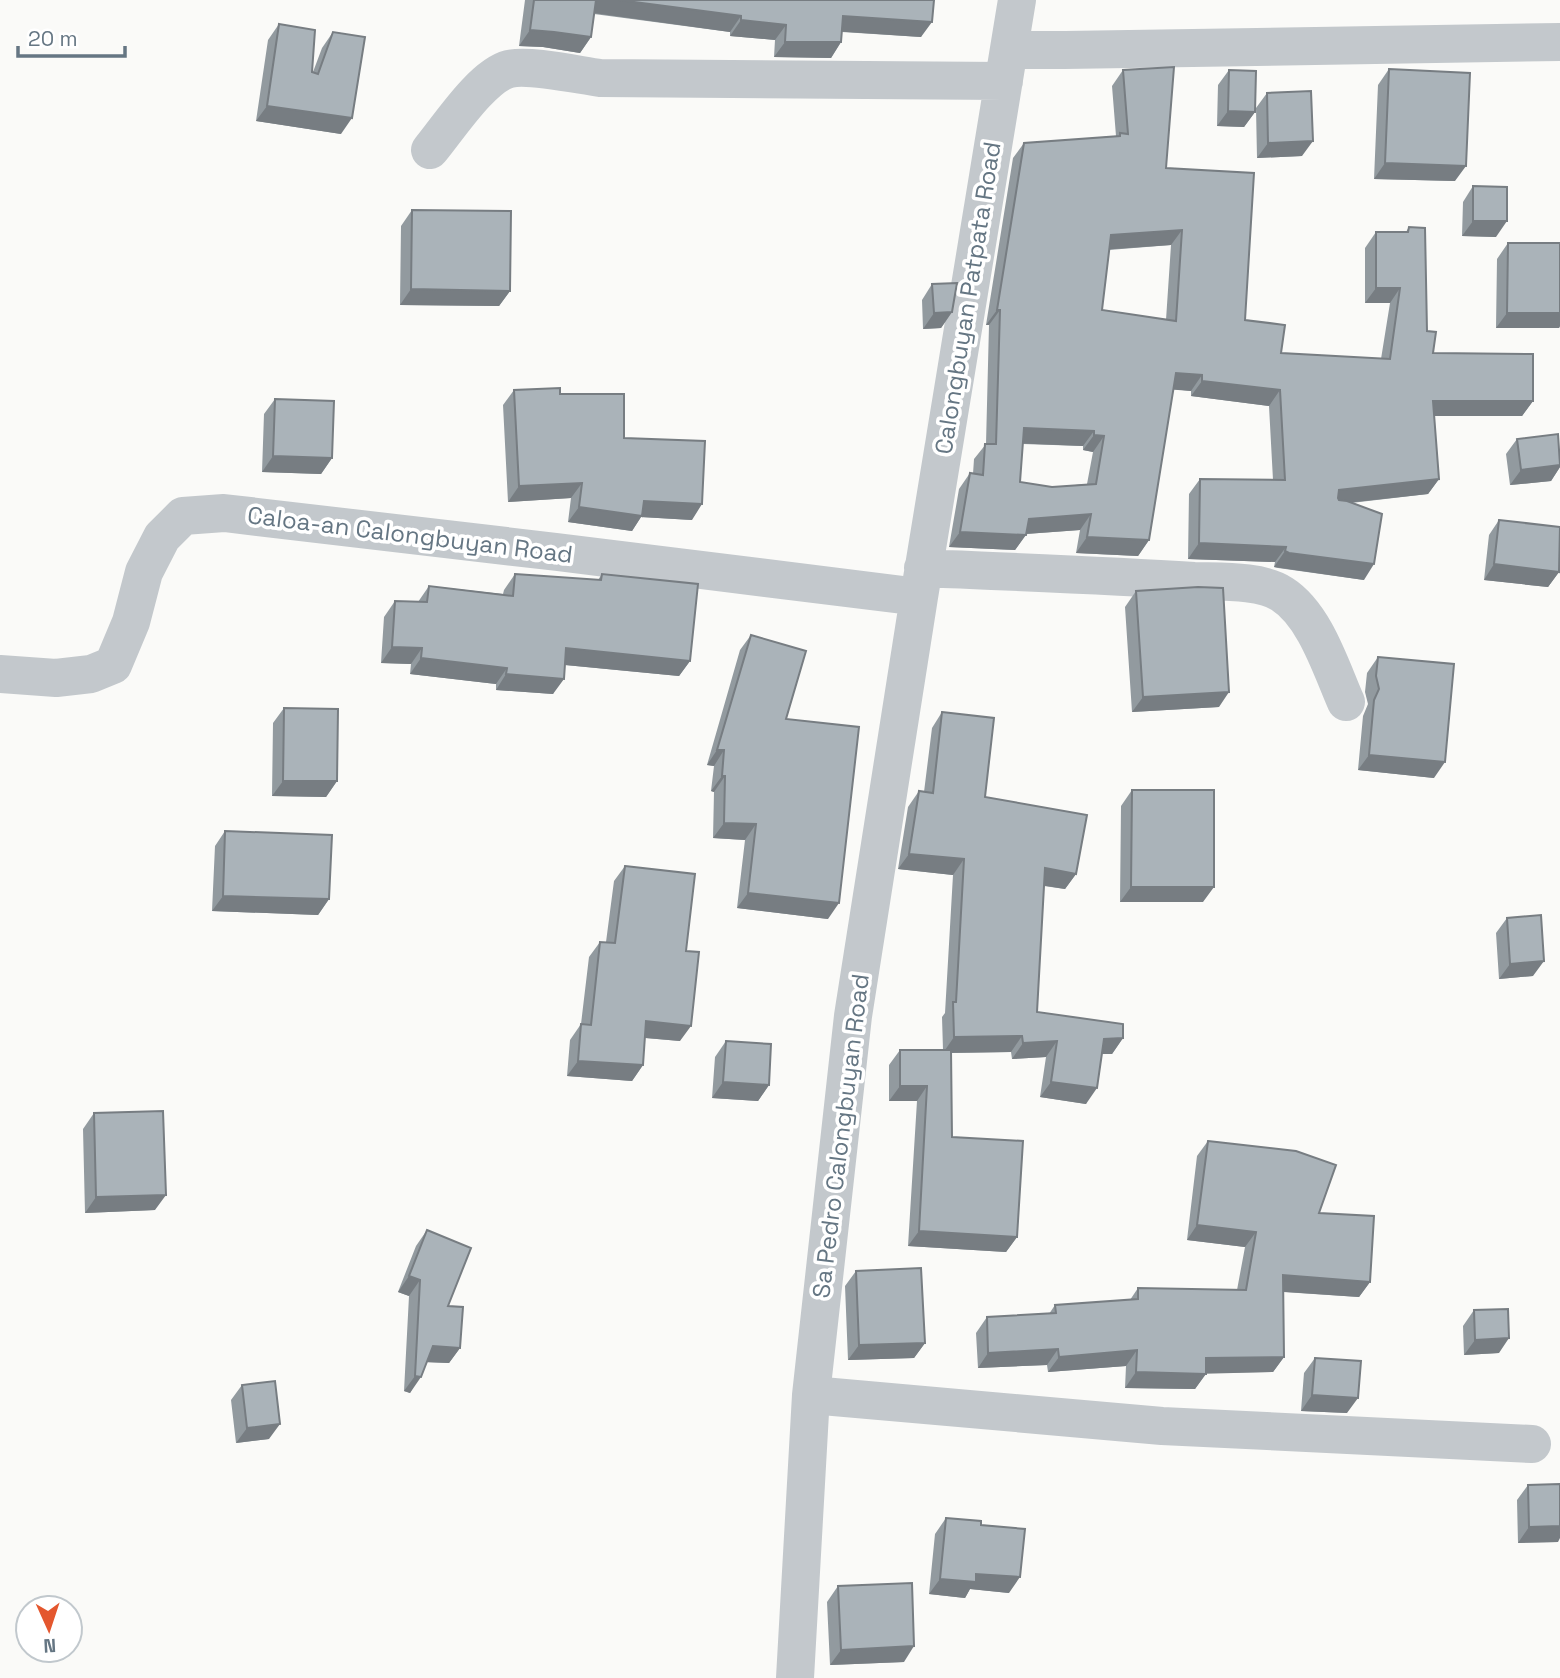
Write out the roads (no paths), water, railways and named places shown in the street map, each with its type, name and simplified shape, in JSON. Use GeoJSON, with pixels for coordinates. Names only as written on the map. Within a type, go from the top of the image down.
{"type":"FeatureCollection","features":[{"type":"Feature","properties":{"kind":"street","name":"Calongbuyan Patpata Road"},"geometry":{"type":"LineString","coordinates":[[921,582],[1017,0]]}},
{"type":"Feature","properties":{"kind":"street"},"geometry":{"type":"LineString","coordinates":[[430,150],[483,85],[500,72],[511,68],[600,78],[1007,66],[1092,50],[1560,41]]}},
{"type":"Feature","properties":{"kind":"street","name":"Caloa-an Calongbuyan Road"},"geometry":{"type":"LineString","coordinates":[[0,674],[56,678],[91,674],[113,665],[131,622],[144,572],[162,537],[183,516],[224,513],[557,552],[921,582]]}},
{"type":"Feature","properties":{"kind":"street"},"geometry":{"type":"LineString","coordinates":[[921,582],[1157,578],[1263,585],[1282,594],[1314,630],[1346,702]]}},
{"type":"Feature","properties":{"kind":"street","name":"Sa Pedro Calongbuyan Road"},"geometry":{"type":"LineString","coordinates":[[794,1678],[811,1395],[853,1016],[921,582]]}},
{"type":"Feature","properties":{"kind":"street"},"geometry":{"type":"LineString","coordinates":[[811,1395],[1162,1426],[1532,1444]]}}]}
